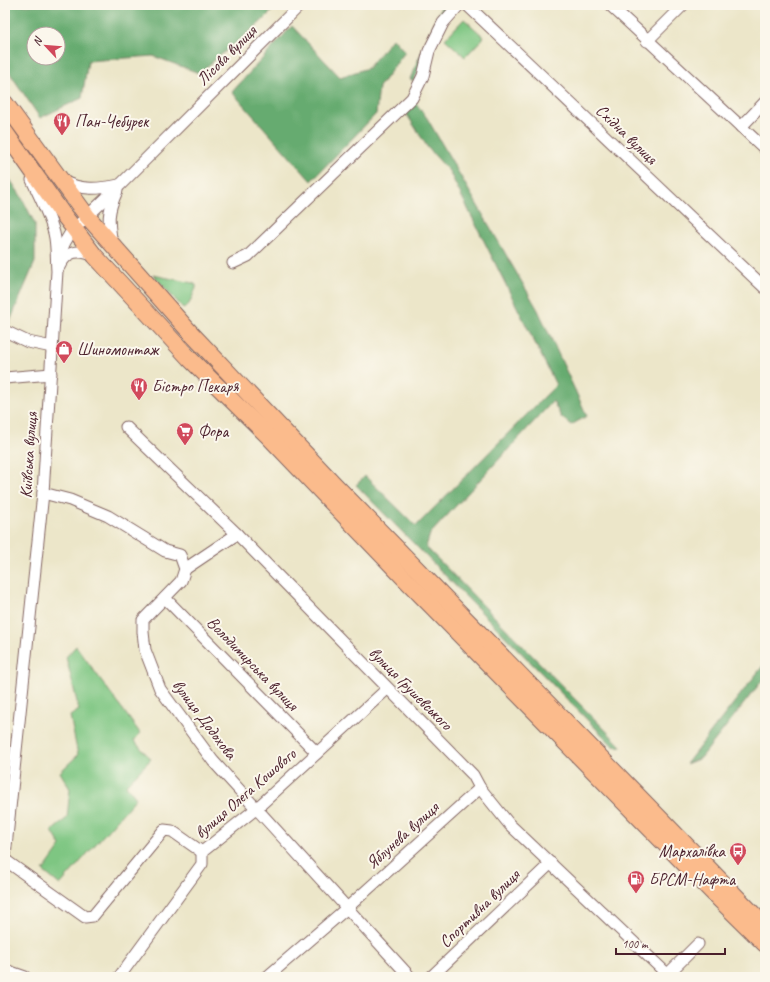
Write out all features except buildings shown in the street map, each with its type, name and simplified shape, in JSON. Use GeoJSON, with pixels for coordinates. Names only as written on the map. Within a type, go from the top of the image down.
{"type":"FeatureCollection","features":[{"type":"Feature","properties":{"kind":"highway"},"geometry":{"type":"LineString","coordinates":[[5,103],[87,216],[112,246],[189,331],[275,424],[762,935]]}},
{"type":"Feature","properties":{"kind":"highway"},"geometry":{"type":"LineString","coordinates":[[5,132],[95,256],[189,358],[267,435],[401,575],[715,894],[762,935]]}},
{"type":"Feature","properties":{"kind":"street","name":"Лісова вулиця"},"geometry":{"type":"LineString","coordinates":[[57,271],[61,247],[67,236],[300,5]]}},
{"type":"Feature","properties":{"kind":"street"},"geometry":{"type":"LineString","coordinates":[[233,263],[248,256],[412,98],[423,76],[429,51],[443,23],[459,5]]}},
{"type":"Feature","properties":{"kind":"street","name":"Східна вулиця"},"geometry":{"type":"LineString","coordinates":[[467,5],[765,288]]}},
{"type":"Feature","properties":{"kind":"street"},"geometry":{"type":"LineString","coordinates":[[610,5],[765,149]]}},
{"type":"Feature","properties":{"kind":"street"},"geometry":{"type":"LineString","coordinates":[[647,41],[683,5]]}},
{"type":"Feature","properties":{"kind":"street"},"geometry":{"type":"LineString","coordinates":[[741,127],[765,102]]}},
{"type":"Feature","properties":{"kind":"street"},"geometry":{"type":"LineString","coordinates":[[18,150],[45,208],[54,233],[57,271]]}},
{"type":"Feature","properties":{"kind":"street"},"geometry":{"type":"LineString","coordinates":[[61,180],[78,188],[88,189],[99,189],[120,185]]}},
{"type":"Feature","properties":{"kind":"street"},"geometry":{"type":"LineString","coordinates":[[112,246],[108,223],[109,211],[110,205],[120,185]]}},
{"type":"Feature","properties":{"kind":"street"},"geometry":{"type":"LineString","coordinates":[[57,271],[63,259],[70,253],[88,253],[95,256]]}},
{"type":"Feature","properties":{"kind":"street","name":"Київська вулиця"},"geometry":{"type":"LineString","coordinates":[[5,856],[43,493],[57,271]]}},
{"type":"Feature","properties":{"kind":"street"},"geometry":{"type":"LineString","coordinates":[[5,331],[28,342],[52,347]]}},
{"type":"Feature","properties":{"kind":"street"},"geometry":{"type":"LineString","coordinates":[[5,378],[51,374]]}},
{"type":"Feature","properties":{"kind":"street","name":"вулиця Грушевського"},"geometry":{"type":"LineString","coordinates":[[126,427],[237,534],[346,644],[351,652],[387,689],[473,775],[480,788],[509,824],[666,976]]}},
{"type":"Feature","properties":{"kind":"street"},"geometry":{"type":"LineString","coordinates":[[43,493],[70,500],[108,516],[165,551],[180,555],[185,569],[237,534]]}},
{"type":"Feature","properties":{"kind":"street","name":"вулиця Додохова"},"geometry":{"type":"LineString","coordinates":[[185,569],[180,581],[143,620],[142,632],[145,650],[160,689],[213,760],[410,977]]}},
{"type":"Feature","properties":{"kind":"street","name":"Володимирська вулиця"},"geometry":{"type":"LineString","coordinates":[[165,598],[317,753]]}},
{"type":"Feature","properties":{"kind":"street","name":"вулиця Олега Кошового"},"geometry":{"type":"LineString","coordinates":[[119,977],[202,864],[202,852],[257,808],[387,689]]}},
{"type":"Feature","properties":{"kind":"street","name":"Яблунева вулиця"},"geometry":{"type":"LineString","coordinates":[[347,908],[480,788]]}},
{"type":"Feature","properties":{"kind":"street"},"geometry":{"type":"LineString","coordinates":[[5,860],[85,917],[93,916],[164,830],[172,831],[202,852]]}},
{"type":"Feature","properties":{"kind":"street","name":"Спортивна вулиця"},"geometry":{"type":"LineString","coordinates":[[431,977],[551,863]]}},
{"type":"Feature","properties":{"kind":"street"},"geometry":{"type":"LineString","coordinates":[[267,977],[347,908]]}},
{"type":"Feature","properties":{"kind":"street"},"geometry":{"type":"LineString","coordinates":[[762,935],[765,950]]}},
{"type":"Feature","properties":{"kind":"street"},"geometry":{"type":"LineString","coordinates":[[666,976],[698,944]]}},
{"type":"Feature","properties":{"kind":"street"},"geometry":{"type":"LineString","coordinates":[[5,970],[25,977]]}},
{"type":"Feature","properties":{"kind":"green space"},"geometry":{"type":"Polygon","coordinates":[[[5,5],[278,5],[261,22],[199,73],[153,56],[88,61],[82,98],[40,118],[5,66],[5,5]]]}},
{"type":"Feature","properties":{"kind":"green space"},"geometry":{"type":"Polygon","coordinates":[[[442,5],[452,5],[438,24],[414,81],[410,79],[442,5]]]}},
{"type":"Feature","properties":{"kind":"green space"},"geometry":{"type":"Polygon","coordinates":[[[464,19],[484,37],[465,57],[445,39],[464,19]]]}},
{"type":"Feature","properties":{"kind":"green space"},"geometry":{"type":"Polygon","coordinates":[[[292,26],[340,77],[368,68],[393,38],[405,52],[379,87],[376,114],[311,181],[232,92],[292,26]]]}},
{"type":"Feature","properties":{"kind":"green space"},"geometry":{"type":"Polygon","coordinates":[[[415,102],[427,118],[538,310],[587,416],[571,425],[561,417],[553,401],[430,534],[426,547],[622,747],[613,746],[356,485],[365,476],[416,526],[556,385],[449,171],[428,148],[406,113],[415,102]]]}},
{"type":"Feature","properties":{"kind":"green space"},"geometry":{"type":"Polygon","coordinates":[[[5,172],[21,196],[35,224],[35,262],[8,326],[5,324],[5,172]]]}},
{"type":"Feature","properties":{"kind":"green space"},"geometry":{"type":"Polygon","coordinates":[[[153,275],[193,283],[196,285],[189,304],[184,309],[153,275]]]}},
{"type":"Feature","properties":{"kind":"green space"},"geometry":{"type":"Polygon","coordinates":[[[76,646],[140,733],[134,741],[151,759],[126,785],[136,798],[60,885],[43,871],[61,846],[52,831],[67,818],[70,789],[60,772],[78,755],[70,716],[79,710],[66,657],[76,646]]]}},
{"type":"Feature","properties":{"kind":"green space"},"geometry":{"type":"Polygon","coordinates":[[[765,663],[765,677],[701,758],[686,764],[765,663]]]}},
{"type":"Feature","properties":{"kind":"place","name":"Пан-Чебурек"},"geometry":{"type":"Point","coordinates":[62,136]}},
{"type":"Feature","properties":{"kind":"place","name":"Шиномонтаж"},"geometry":{"type":"Point","coordinates":[64,364]}},
{"type":"Feature","properties":{"kind":"place","name":"Бістро Пекаря"},"geometry":{"type":"Point","coordinates":[139,401]}},
{"type":"Feature","properties":{"kind":"place","name":"Фора"},"geometry":{"type":"Point","coordinates":[185,446]}},
{"type":"Feature","properties":{"kind":"place","name":"Мархалівка"},"geometry":{"type":"Point","coordinates":[738,866]}},
{"type":"Feature","properties":{"kind":"place","name":"БРСМ-Нафта"},"geometry":{"type":"Point","coordinates":[636,894]}}]}
